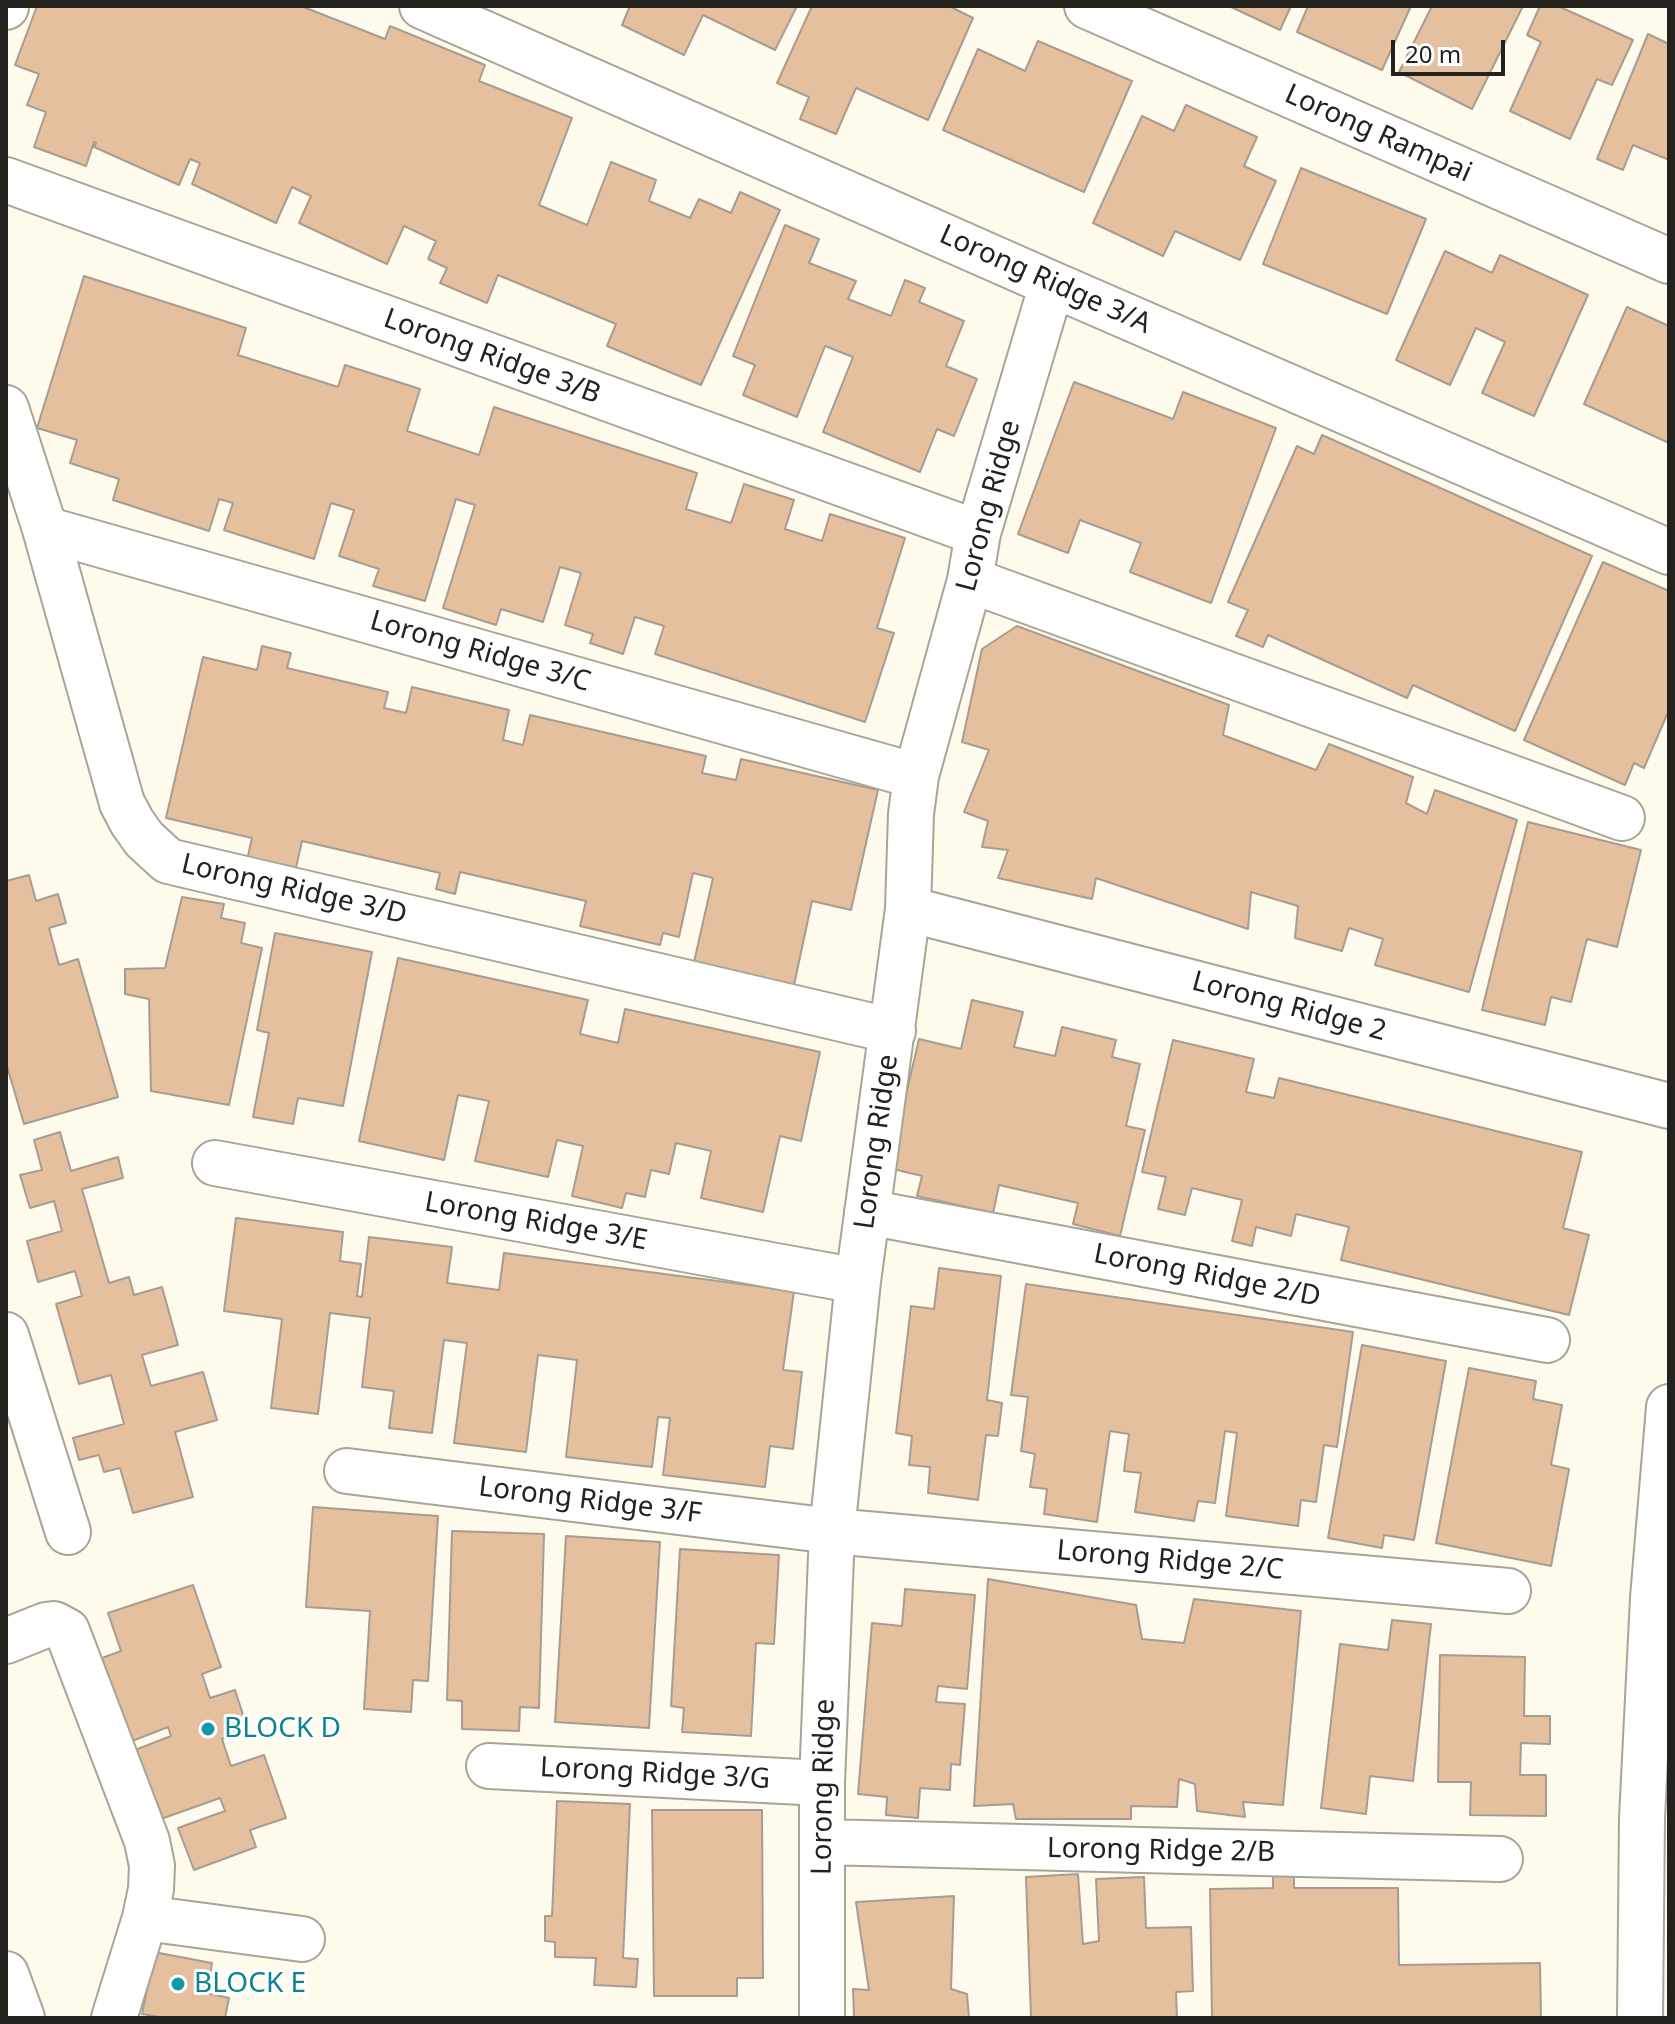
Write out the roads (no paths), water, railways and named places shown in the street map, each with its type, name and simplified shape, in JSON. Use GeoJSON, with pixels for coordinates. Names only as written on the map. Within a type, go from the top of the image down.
{"type":"FeatureCollection","features":[{"type":"Feature","properties":{"kind":"street","name":"Lorong Ridge 3/A"},"geometry":{"type":"LineString","coordinates":[[422,6],[1669,552]]}},
{"type":"Feature","properties":{"kind":"street","name":"Lorong Rampai"},"geometry":{"type":"LineString","coordinates":[[1087,6],[1669,261]]}},
{"type":"Feature","properties":{"kind":"street","name":"Lorong Ridge 3/B"},"geometry":{"type":"LineString","coordinates":[[6,180],[978,533]]}},
{"type":"Feature","properties":{"kind":"street","name":"Lorong Ridge"},"geometry":{"type":"LineString","coordinates":[[822,2018],[822,1783],[832,1531],[858,1281],[908,909],[911,814],[916,776],[970,580],[978,533],[1052,284]]}},
{"type":"Feature","properties":{"kind":"street","name":"Lorong Ridge 3/D"},"geometry":{"type":"LineString","coordinates":[[6,408],[45,529],[122,803],[144,839],[168,861],[893,1031]]}},
{"type":"Feature","properties":{"kind":"street","name":"Lorong Ridge 3/C"},"geometry":{"type":"LineString","coordinates":[[45,529],[916,776]]}},
{"type":"Feature","properties":{"kind":"street"},"geometry":{"type":"LineString","coordinates":[[970,580],[1622,818]]}},
{"type":"Feature","properties":{"kind":"street","name":"Lorong Ridge 2"},"geometry":{"type":"LineString","coordinates":[[908,909],[1669,1106]]}},
{"type":"Feature","properties":{"kind":"street","name":"Lorong Ridge 3/E"},"geometry":{"type":"LineString","coordinates":[[215,1163],[858,1281]]}},
{"type":"Feature","properties":{"kind":"street","name":"Lorong Ridge 2/D"},"geometry":{"type":"LineString","coordinates":[[867,1212],[1547,1340]]}},
{"type":"Feature","properties":{"kind":"street"},"geometry":{"type":"LineString","coordinates":[[6,1335],[68,1532]]}},
{"type":"Feature","properties":{"kind":"street"},"geometry":{"type":"LineString","coordinates":[[1640,2018],[1642,1818],[1661,1597],[1669,1407]]}},
{"type":"Feature","properties":{"kind":"street","name":"Lorong Ridge 3/F"},"geometry":{"type":"LineString","coordinates":[[347,1471],[832,1531]]}},
{"type":"Feature","properties":{"kind":"street","name":"Lorong Ridge 2/C"},"geometry":{"type":"LineString","coordinates":[[832,1531],[1508,1591]]}},
{"type":"Feature","properties":{"kind":"street"},"geometry":{"type":"LineString","coordinates":[[6,1641],[46,1625],[54,1624],[67,1631],[147,1841],[152,1866],[151,1889],[114,2018]]}},
{"type":"Feature","properties":{"kind":"street","name":"Lorong Ridge 3/G"},"geometry":{"type":"LineString","coordinates":[[489,1766],[822,1783]]}},
{"type":"Feature","properties":{"kind":"street","name":"Lorong Ridge 2/B"},"geometry":{"type":"LineString","coordinates":[[823,1842],[1500,1859]]}},
{"type":"Feature","properties":{"kind":"street"},"geometry":{"type":"LineString","coordinates":[[145,1918],[302,1939]]}},
{"type":"Feature","properties":{"kind":"street"},"geometry":{"type":"LineString","coordinates":[[6,1974],[22,2018]]}},
{"type":"Feature","properties":{"kind":"place","name":"BLOCK D"},"geometry":{"type":"Point","coordinates":[208,1729]}},
{"type":"Feature","properties":{"kind":"place","name":"BLOCK E"},"geometry":{"type":"Point","coordinates":[178,1984]}}]}
